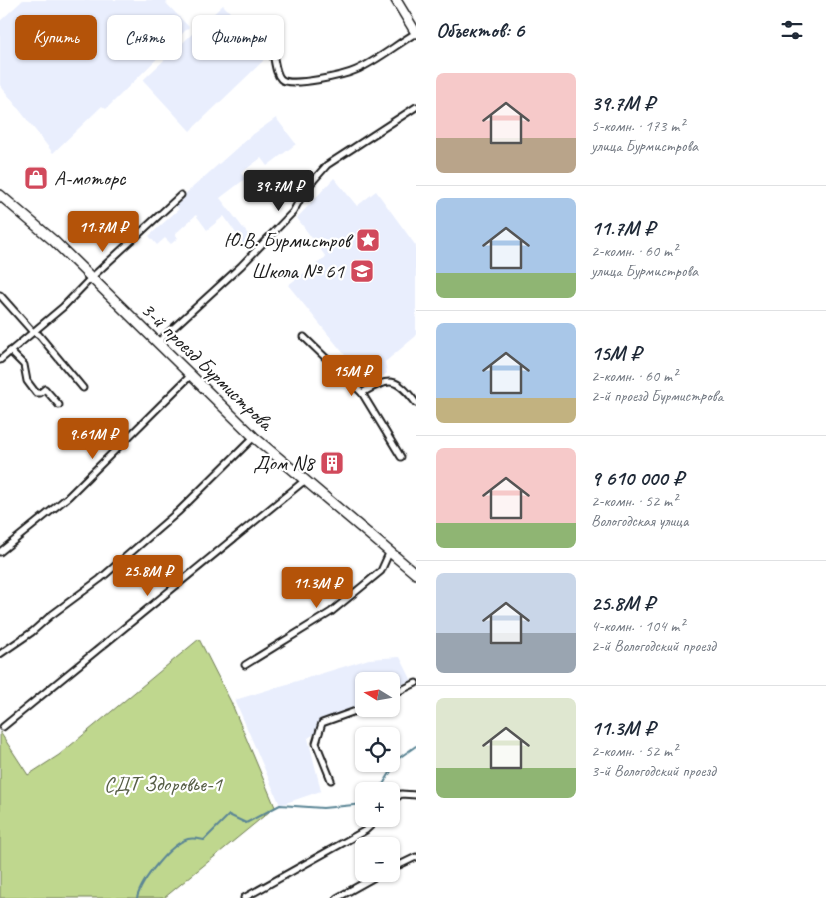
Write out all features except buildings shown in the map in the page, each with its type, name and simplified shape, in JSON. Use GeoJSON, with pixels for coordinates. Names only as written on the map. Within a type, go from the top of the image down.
{"type":"FeatureCollection","features":[{"type":"Feature","properties":{"kind":"main road"},"geometry":{"type":"LineString","coordinates":[[396,0],[416,33]]}},
{"type":"Feature","properties":{"kind":"main road","name":"3-й проезд Бурмистрова"},"geometry":{"type":"LineString","coordinates":[[0,195],[54,241],[254,437],[416,574]]}},
{"type":"Feature","properties":{"kind":"street"},"geometry":{"type":"LineString","coordinates":[[275,60],[279,76],[284,81],[295,83],[356,70],[416,33]]}},
{"type":"Feature","properties":{"kind":"street"},"geometry":{"type":"LineString","coordinates":[[158,342],[241,266],[293,212],[305,190],[327,165],[416,107]]}},
{"type":"Feature","properties":{"kind":"street"},"geometry":{"type":"LineString","coordinates":[[0,360],[32,331],[46,323],[91,278],[181,196]]}},
{"type":"Feature","properties":{"kind":"street"},"geometry":{"type":"LineString","coordinates":[[0,295],[32,331],[39,335],[83,388]]}},
{"type":"Feature","properties":{"kind":"street"},"geometry":{"type":"LineString","coordinates":[[304,337],[362,393],[401,457]]}},
{"type":"Feature","properties":{"kind":"street"},"geometry":{"type":"LineString","coordinates":[[10,351],[24,365],[27,381],[36,393],[40,393],[45,389],[59,405]]}},
{"type":"Feature","properties":{"kind":"street"},"geometry":{"type":"LineString","coordinates":[[0,552],[68,497],[190,375]]}},
{"type":"Feature","properties":{"kind":"street"},"geometry":{"type":"LineString","coordinates":[[362,393],[380,383],[390,381],[404,388],[416,403]]}},
{"type":"Feature","properties":{"kind":"street"},"geometry":{"type":"LineString","coordinates":[[0,654],[32,632],[50,616],[100,579],[179,511],[254,437]]}},
{"type":"Feature","properties":{"kind":"street"},"geometry":{"type":"LineString","coordinates":[[3,727],[304,481]]}},
{"type":"Feature","properties":{"kind":"street"},"geometry":{"type":"LineString","coordinates":[[245,665],[331,612],[381,571],[390,552]]}},
{"type":"Feature","properties":{"kind":"street"},"geometry":{"type":"LineString","coordinates":[[400,691],[416,683]]}},
{"type":"Feature","properties":{"kind":"street"},"geometry":{"type":"LineString","coordinates":[[331,780],[316,743],[322,723],[355,711]]}},
{"type":"Feature","properties":{"kind":"street"},"geometry":{"type":"LineString","coordinates":[[400,795],[416,795]]}},
{"type":"Feature","properties":{"kind":"street"},"geometry":{"type":"LineString","coordinates":[[244,898],[369,827]]}},
{"type":"Feature","properties":{"kind":"street"},"geometry":{"type":"LineString","coordinates":[[400,865],[416,857]]}},
{"type":"Feature","properties":{"kind":"street"},"geometry":{"type":"LineString","coordinates":[[337,898],[366,882]]}},
{"type":"Feature","properties":{"kind":"shaded area"},"geometry":{"type":"Polygon","coordinates":[[[23,0],[169,0],[166,3],[178,15],[107,15],[107,60],[156,60],[106,109],[102,106],[53,153],[0,85],[0,21],[23,0]]]}},
{"type":"Feature","properties":{"kind":"shaded area"},"geometry":{"type":"Polygon","coordinates":[[[223,5],[233,15],[212,15],[223,5]]]}},
{"type":"Feature","properties":{"kind":"shaded area"},"geometry":{"type":"Polygon","coordinates":[[[182,20],[189,27],[182,34],[182,20]]]}},
{"type":"Feature","properties":{"kind":"shaded area"},"geometry":{"type":"Polygon","coordinates":[[[192,34],[192,60],[263,60],[190,131],[143,80],[164,60],[182,60],[182,43],[192,34]]]}},
{"type":"Feature","properties":{"kind":"shaded area"},"geometry":{"type":"Polygon","coordinates":[[[276,118],[296,144],[267,166],[261,158],[241,173],[245,179],[220,198],[257,246],[249,252],[224,216],[207,230],[196,215],[175,234],[178,238],[171,244],[165,238],[157,245],[149,236],[179,209],[174,204],[248,138],[276,118]]]}},
{"type":"Feature","properties":{"kind":"shaded area","name":"Школа № 61"},"geometry":{"type":"Polygon","coordinates":[[[334,178],[357,206],[376,191],[416,246],[416,336],[385,362],[387,373],[370,386],[288,285],[326,257],[297,218],[334,178]]]}},
{"type":"Feature","properties":{"kind":"shaded area"},"geometry":{"type":"Polygon","coordinates":[[[400,657],[413,683],[400,688],[400,672],[355,672],[355,709],[308,738],[321,791],[280,805],[235,700],[369,659],[400,657]]]}},
{"type":"Feature","properties":{"kind":"green space","name":"СДТ Здоровье-1"},"geometry":{"type":"Polygon","coordinates":[[[199,639],[231,702],[275,807],[164,898],[0,898],[0,732],[28,775],[59,755],[199,639]]]}},
{"type":"Feature","properties":{"kind":"waterway"},"geometry":{"type":"LineString","coordinates":[[384,782],[399,758],[416,746]]}},
{"type":"Feature","properties":{"kind":"waterway"},"geometry":{"type":"LineString","coordinates":[[137,898],[144,882],[165,855],[181,842],[188,839],[204,840],[229,815],[246,823],[280,805],[323,808],[355,805]]}},
{"type":"Feature","properties":{"kind":"place","name":"А-моторс"},"geometry":{"type":"Point","coordinates":[36,178]}},
{"type":"Feature","properties":{"kind":"place","name":"Ю.В. Бурмистров"},"geometry":{"type":"Point","coordinates":[368,240]}},
{"type":"Feature","properties":{"kind":"place","name":"Школа № 61"},"geometry":{"type":"Point","coordinates":[362,271]}},
{"type":"Feature","properties":{"kind":"place","name":"Дом N8"},"geometry":{"type":"Point","coordinates":[332,463]}}]}
